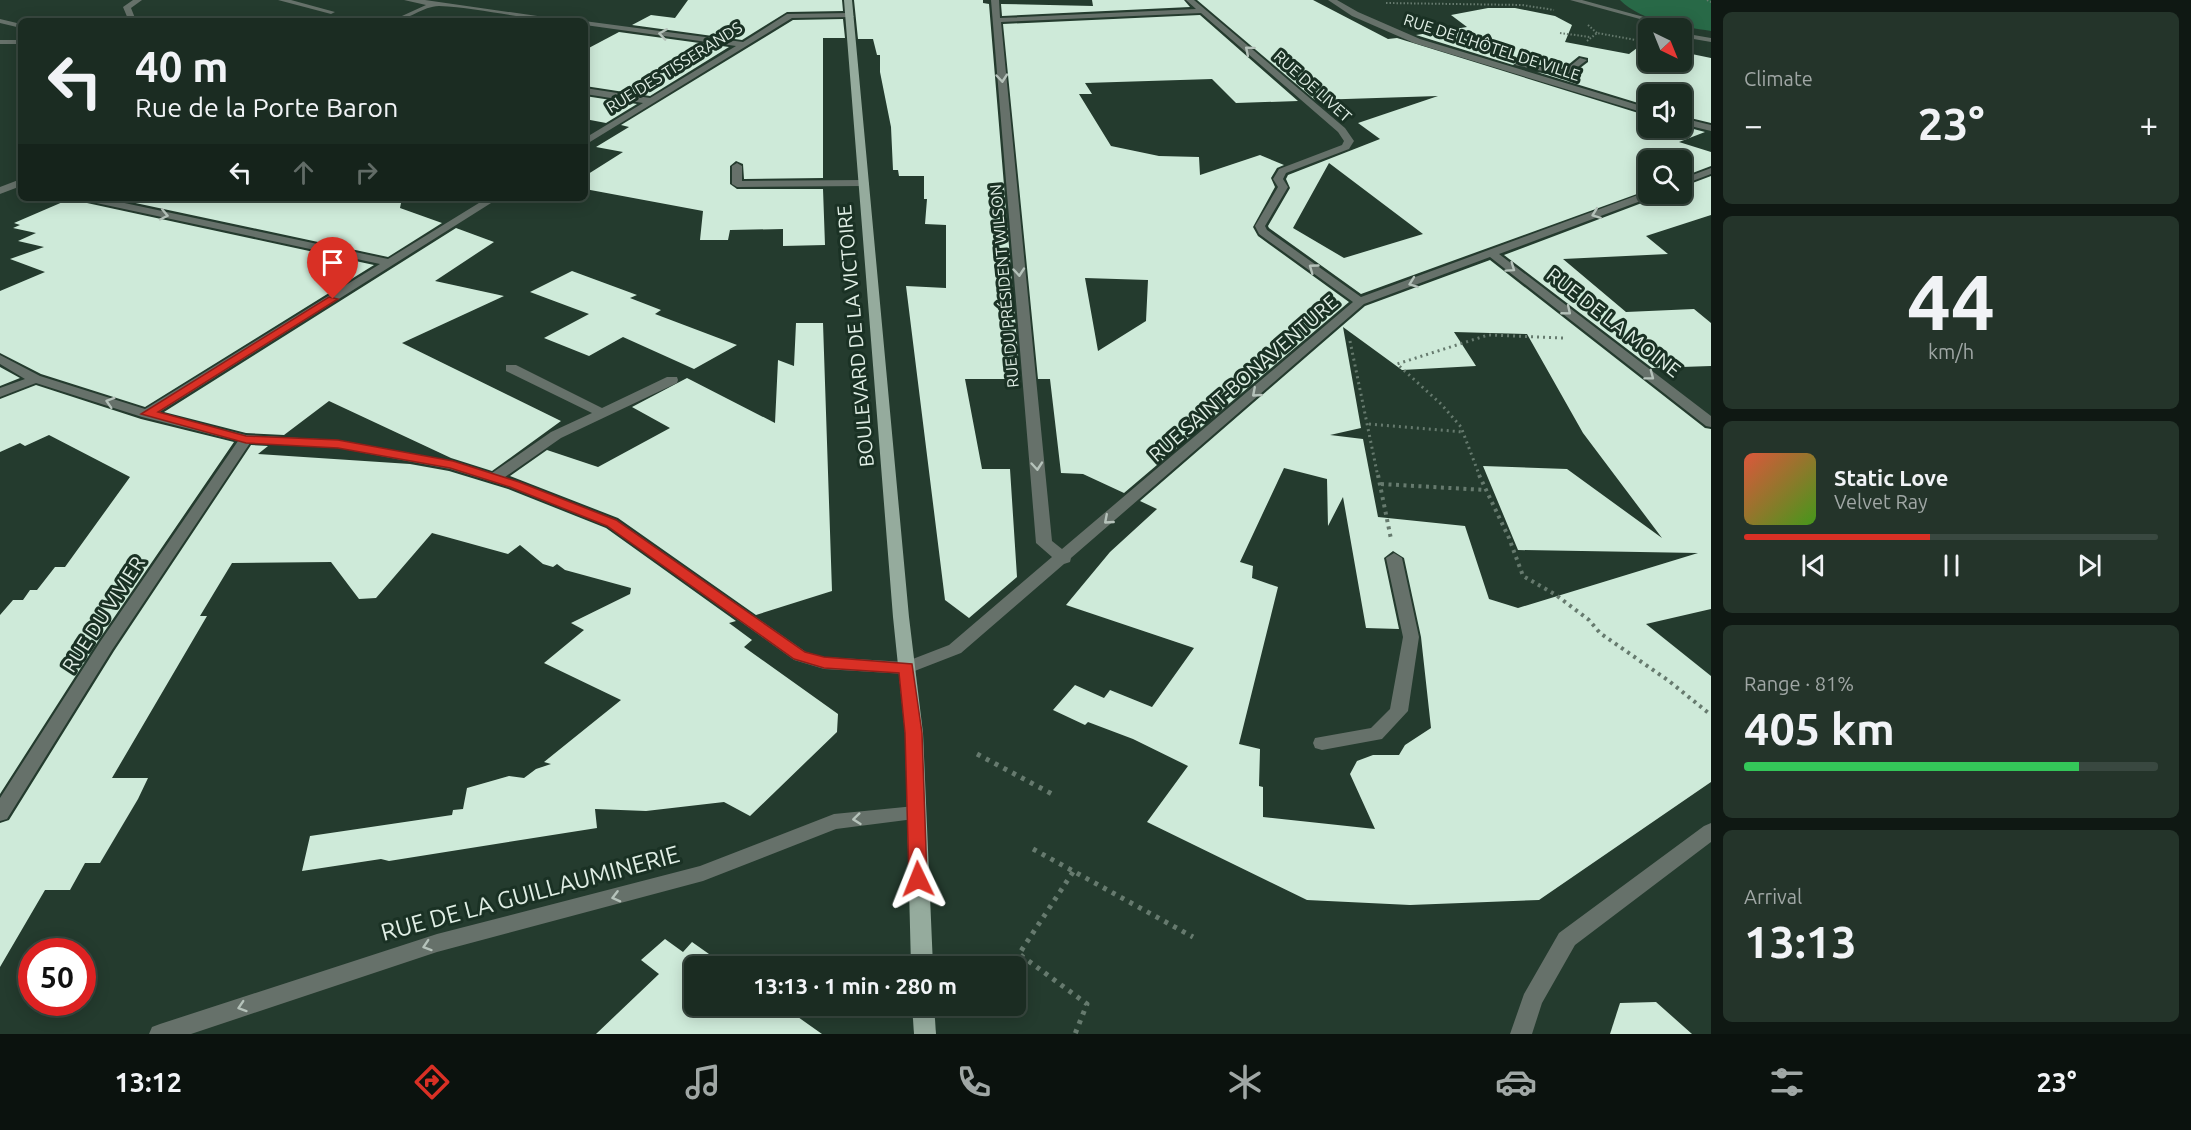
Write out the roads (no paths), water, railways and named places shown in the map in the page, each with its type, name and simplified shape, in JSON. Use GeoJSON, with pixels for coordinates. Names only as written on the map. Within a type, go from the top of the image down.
{"type":"FeatureCollection","features":[{"type":"Feature","properties":{"kind":"main road","name":"BOULEVARD DE LA VICTOIRE"},"geometry":{"type":"LineString","coordinates":[[848,0],[906,668],[914,733],[922,956]]}},
{"type":"Feature","properties":{"kind":"main road"},"geometry":{"type":"LineString","coordinates":[[924,1016],[925,1034]]}},
{"type":"Feature","properties":{"kind":"street"},"geometry":{"type":"LineString","coordinates":[[135,18],[127,7],[138,0]]}},
{"type":"Feature","properties":{"kind":"street"},"geometry":{"type":"LineString","coordinates":[[282,0],[331,12]]}},
{"type":"Feature","properties":{"kind":"street"},"geometry":{"type":"LineString","coordinates":[[408,0],[546,18]]}},
{"type":"Feature","properties":{"kind":"street"},"geometry":{"type":"LineString","coordinates":[[402,18],[445,0]]}},
{"type":"Feature","properties":{"kind":"street","name":"RUE DU PRÉSIDENT WILSON"},"geometry":{"type":"LineString","coordinates":[[995,0],[1044,543],[1064,558]]}},
{"type":"Feature","properties":{"kind":"street","name":"RUE DE LIVET"},"geometry":{"type":"LineString","coordinates":[[1190,0],[1342,130],[1349,141],[1346,147],[1282,171],[1278,179],[1283,187],[1260,226],[1263,232],[1360,302]]}},
{"type":"Feature","properties":{"kind":"street","name":"RUE DE L’HÔTEL DE VILLE"},"geometry":{"type":"LineString","coordinates":[[1332,0],[1355,14],[1417,41],[1638,108]]}},
{"type":"Feature","properties":{"kind":"street"},"geometry":{"type":"LineString","coordinates":[[1562,0],[1570,6],[1638,25]]}},
{"type":"Feature","properties":{"kind":"street"},"geometry":{"type":"LineString","coordinates":[[1574,0],[1640,18]]}},
{"type":"Feature","properties":{"kind":"street"},"geometry":{"type":"LineString","coordinates":[[997,20],[1202,10]]}},
{"type":"Feature","properties":{"kind":"street","name":"RUE DES TISSERANDS"},"geometry":{"type":"LineString","coordinates":[[588,140],[790,16],[851,15]]}},
{"type":"Feature","properties":{"kind":"street"},"geometry":{"type":"LineString","coordinates":[[0,21],[18,25]]}},
{"type":"Feature","properties":{"kind":"street"},"geometry":{"type":"LineString","coordinates":[[588,23],[742,44]]}},
{"type":"Feature","properties":{"kind":"street"},"geometry":{"type":"LineString","coordinates":[[1692,31],[1711,34]]}},
{"type":"Feature","properties":{"kind":"street"},"geometry":{"type":"LineString","coordinates":[[1692,37],[1711,40]]}},
{"type":"Feature","properties":{"kind":"street"},"geometry":{"type":"LineString","coordinates":[[0,42],[18,42]]}},
{"type":"Feature","properties":{"kind":"street"},"geometry":{"type":"LineString","coordinates":[[1507,63],[1566,74],[1583,60]]}},
{"type":"Feature","properties":{"kind":"street"},"geometry":{"type":"LineString","coordinates":[[588,91],[650,101]]}},
{"type":"Feature","properties":{"kind":"street"},"geometry":{"type":"LineString","coordinates":[[1692,123],[1711,128]]}},
{"type":"Feature","properties":{"kind":"street"},"geometry":{"type":"LineString","coordinates":[[737,166],[737,184],[864,183]]}},
{"type":"Feature","properties":{"kind":"street"},"geometry":{"type":"LineString","coordinates":[[1692,178],[1711,171]]}},
{"type":"Feature","properties":{"kind":"street"},"geometry":{"type":"LineString","coordinates":[[0,190],[18,184]]}},
{"type":"Feature","properties":{"kind":"street","name":"RUE SAINT-BONAVENTURE"},"geometry":{"type":"LineString","coordinates":[[906,668],[955,649],[1064,558],[1360,302],[1638,199]]}},
{"type":"Feature","properties":{"kind":"street"},"geometry":{"type":"LineString","coordinates":[[101,201],[390,263]]}},
{"type":"Feature","properties":{"kind":"street"},"geometry":{"type":"LineString","coordinates":[[147,414],[489,201]]}},
{"type":"Feature","properties":{"kind":"street","name":"RUE DE LA MOINE"},"geometry":{"type":"LineString","coordinates":[[1491,254],[1531,282],[1603,341],[1711,423]]}},
{"type":"Feature","properties":{"kind":"street"},"geometry":{"type":"LineString","coordinates":[[0,359],[35,379],[147,414],[246,439],[338,444],[453,465],[494,478],[612,523],[800,656],[824,663],[906,668]]}},
{"type":"Feature","properties":{"kind":"street"},"geometry":{"type":"LineString","coordinates":[[511,368],[602,413]]}},
{"type":"Feature","properties":{"kind":"street"},"geometry":{"type":"LineString","coordinates":[[0,393],[35,379]]}},
{"type":"Feature","properties":{"kind":"street"},"geometry":{"type":"LineString","coordinates":[[494,478],[556,435],[672,380]]}},
{"type":"Feature","properties":{"kind":"street","name":"RUE DU VIVIER"},"geometry":{"type":"LineString","coordinates":[[0,814],[106,646],[246,439]]}},
{"type":"Feature","properties":{"kind":"street"},"geometry":{"type":"LineString","coordinates":[[1322,743],[1376,734],[1399,711],[1411,637],[1394,558]]}},
{"type":"Feature","properties":{"kind":"street","name":"RUE DE LA GUILLAUMINERIE"},"geometry":{"type":"LineString","coordinates":[[160,1034],[437,943],[693,877],[834,822],[915,813]]}},
{"type":"Feature","properties":{"kind":"street"},"geometry":{"type":"LineString","coordinates":[[1521,1034],[1532,1001],[1567,939],[1711,831]]}}]}
